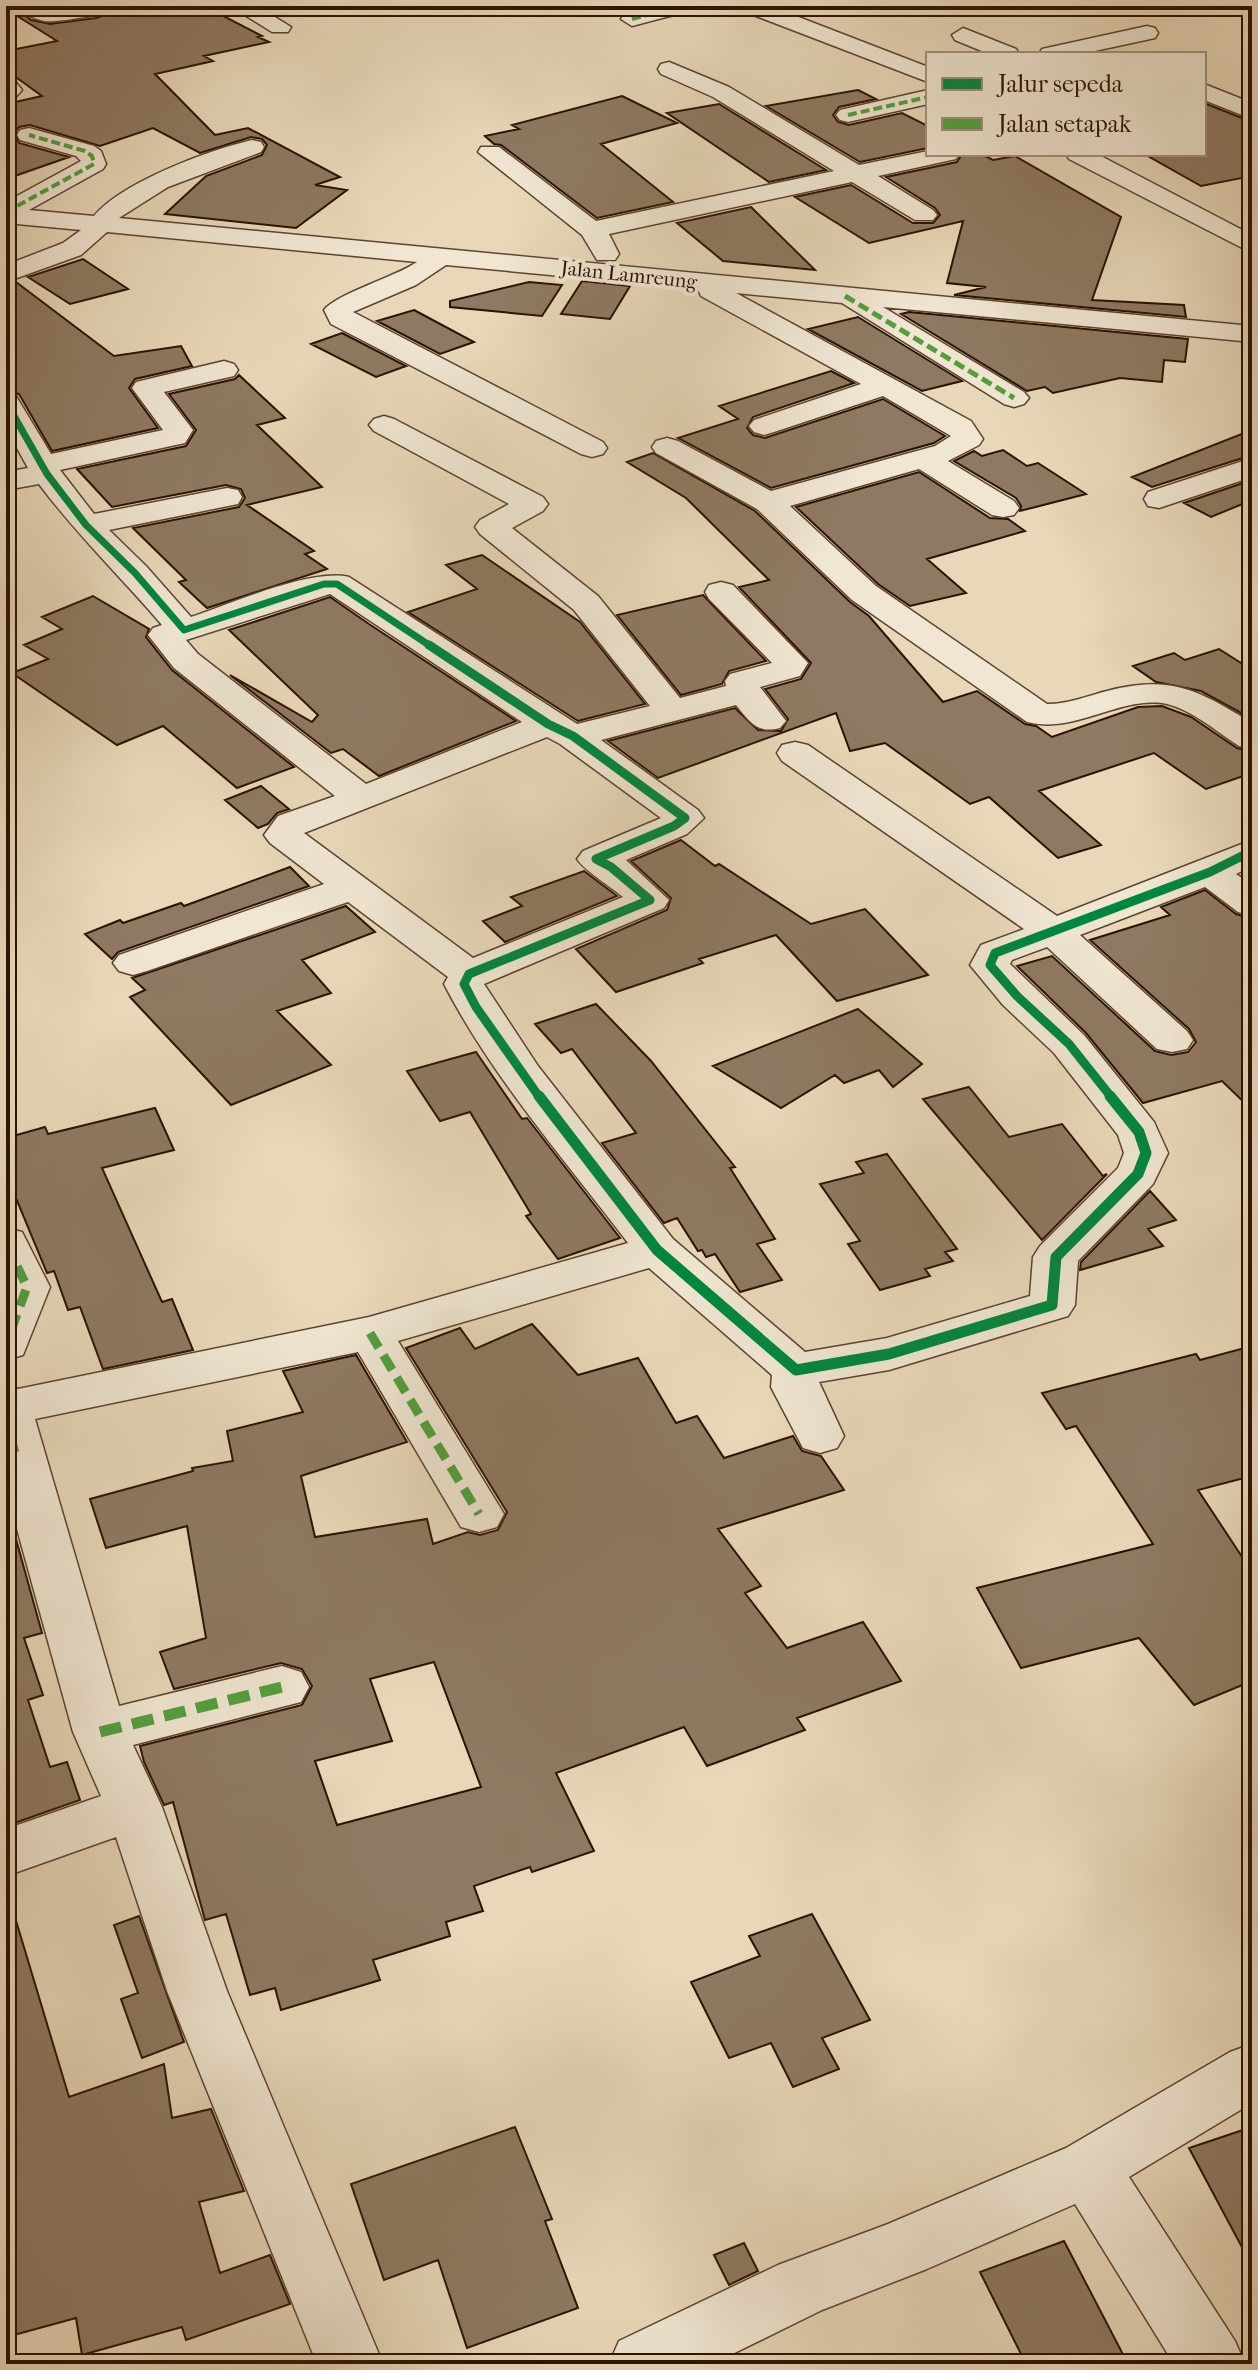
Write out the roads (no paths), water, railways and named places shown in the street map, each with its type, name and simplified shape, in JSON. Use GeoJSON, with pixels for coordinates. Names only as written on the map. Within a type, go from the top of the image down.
{"type":"FeatureCollection","features":[{"type":"Feature","properties":{"kind":"street"},"geometry":{"type":"LineString","coordinates":[[27,6],[48,15],[108,6]]}},
{"type":"Feature","properties":{"kind":"street"},"geometry":{"type":"LineString","coordinates":[[241,6],[280,27]]}},
{"type":"Feature","properties":{"kind":"street"},"geometry":{"type":"LineString","coordinates":[[632,19],[681,6]]}},
{"type":"Feature","properties":{"kind":"street"},"geometry":{"type":"LineString","coordinates":[[751,6],[926,74]]}},
{"type":"Feature","properties":{"kind":"street"},"geometry":{"type":"LineString","coordinates":[[1241,6],[1252,11]]}},
{"type":"Feature","properties":{"kind":"street"},"geometry":{"type":"LineString","coordinates":[[1059,52],[1147,33]]}},
{"type":"Feature","properties":{"kind":"street"},"geometry":{"type":"LineString","coordinates":[[963,35],[1003,52]]}},
{"type":"Feature","properties":{"kind":"street"},"geometry":{"type":"LineString","coordinates":[[669,69],[730,98],[924,215]]}},
{"type":"Feature","properties":{"kind":"street"},"geometry":{"type":"LineString","coordinates":[[6,85],[10,90],[6,94]]}},
{"type":"Feature","properties":{"kind":"street"},"geometry":{"type":"LineString","coordinates":[[1206,92],[1252,112]]}},
{"type":"Feature","properties":{"kind":"street"},"geometry":{"type":"LineString","coordinates":[[848,115],[926,97]]}},
{"type":"Feature","properties":{"kind":"street"},"geometry":{"type":"LineString","coordinates":[[6,214],[94,164],[92,156],[85,151],[29,135]]}},
{"type":"Feature","properties":{"kind":"street"},"geometry":{"type":"LineString","coordinates":[[6,274],[72,249],[85,241],[112,210],[159,182],[252,147]]}},
{"type":"Feature","properties":{"kind":"street"},"geometry":{"type":"LineString","coordinates":[[490,152],[591,230],[606,252],[606,273]]}},
{"type":"Feature","properties":{"kind":"street"},"geometry":{"type":"LineString","coordinates":[[591,230],[938,156]]}},
{"type":"Feature","properties":{"kind":"street"},"geometry":{"type":"LineString","coordinates":[[1082,156],[1147,193],[1252,245]]}},
{"type":"Feature","properties":{"kind":"street"},"geometry":{"type":"LineString","coordinates":[[1204,219],[1240,212]]}},
{"type":"Feature","properties":{"kind":"street","name":"Jalan Lamreung"},"geometry":{"type":"LineString","coordinates":[[6,214],[1250,337]]}},
{"type":"Feature","properties":{"kind":"street"},"geometry":{"type":"LineString","coordinates":[[441,256],[426,270],[400,284],[344,306],[338,310],[341,318],[592,448]]}},
{"type":"Feature","properties":{"kind":"street"},"geometry":{"type":"LineString","coordinates":[[695,282],[886,385],[967,433],[968,439],[960,446],[768,502]]}},
{"type":"Feature","properties":{"kind":"street"},"geometry":{"type":"LineString","coordinates":[[845,296],[1014,398]]}},
{"type":"Feature","properties":{"kind":"street"},"geometry":{"type":"LineString","coordinates":[[6,481],[174,437],[178,430],[146,388],[224,370]]}},
{"type":"Feature","properties":{"kind":"street"},"geometry":{"type":"LineString","coordinates":[[764,426],[886,385]]}},
{"type":"Feature","properties":{"kind":"street"},"geometry":{"type":"LineString","coordinates":[[6,402],[45,470],[86,525],[135,573],[184,630]]}},
{"type":"Feature","properties":{"kind":"street"},"geometry":{"type":"LineString","coordinates":[[384,425],[532,504],[491,527],[586,603],[671,709]]}},
{"type":"Feature","properties":{"kind":"street"},"geometry":{"type":"LineString","coordinates":[[667,447],[768,502],[864,593],[1039,715],[1060,717],[1116,700],[1163,693],[1182,697],[1252,738]]}},
{"type":"Feature","properties":{"kind":"street"},"geometry":{"type":"LineString","coordinates":[[923,458],[1003,508]]}},
{"type":"Feature","properties":{"kind":"street"},"geometry":{"type":"LineString","coordinates":[[1159,499],[1252,467]]}},
{"type":"Feature","properties":{"kind":"street"},"geometry":{"type":"LineString","coordinates":[[86,525],[227,497]]}},
{"type":"Feature","properties":{"kind":"street"},"geometry":{"type":"LineString","coordinates":[[362,799],[186,661],[165,635],[324,584],[337,584],[561,730],[685,818],[674,826],[596,859],[611,867],[650,900],[469,974],[464,984],[476,1007],[657,1250],[796,1370]]}},
{"type":"Feature","properties":{"kind":"street"},"geometry":{"type":"LineString","coordinates":[[721,592],[791,663],[788,669],[742,681],[744,692],[768,721]]}},
{"type":"Feature","properties":{"kind":"street"},"geometry":{"type":"LineString","coordinates":[[469,974],[283,835],[291,824],[561,730],[744,692]]}},
{"type":"Feature","properties":{"kind":"street"},"geometry":{"type":"LineString","coordinates":[[795,753],[1053,931],[1172,1040]]}},
{"type":"Feature","properties":{"kind":"street"},"geometry":{"type":"LineString","coordinates":[[796,1370],[889,1354],[1052,1305],[1056,1257],[1138,1174],[1146,1153],[1139,1132],[1069,1044],[1017,996],[990,965],[995,953],[1210,872],[1252,851]]}},
{"type":"Feature","properties":{"kind":"street"},"geometry":{"type":"LineString","coordinates":[[1210,872],[1252,904]]}},
{"type":"Feature","properties":{"kind":"street"},"geometry":{"type":"LineString","coordinates":[[133,963],[353,887]]}},
{"type":"Feature","properties":{"kind":"street"},"geometry":{"type":"LineString","coordinates":[[6,1243],[27,1287],[6,1344]]}},
{"type":"Feature","properties":{"kind":"street"},"geometry":{"type":"LineString","coordinates":[[350,2364],[197,1991],[134,1807],[100,1732],[46,1534],[9,1427],[370,1333],[657,1250]]}},
{"type":"Feature","properties":{"kind":"street"},"geometry":{"type":"LineString","coordinates":[[370,1333],[479,1514]]}},
{"type":"Feature","properties":{"kind":"street"},"geometry":{"type":"LineString","coordinates":[[796,1370],[795,1387],[820,1436]]}},
{"type":"Feature","properties":{"kind":"street"},"geometry":{"type":"LineString","coordinates":[[100,1732],[282,1687]]}},
{"type":"Feature","properties":{"kind":"street"},"geometry":{"type":"LineString","coordinates":[[6,1852],[134,1807]]}},
{"type":"Feature","properties":{"kind":"street"},"geometry":{"type":"LineString","coordinates":[[642,2364],[801,2287],[904,2248],[1088,2168],[1252,2071]]}},
{"type":"Feature","properties":{"kind":"street"},"geometry":{"type":"LineString","coordinates":[[1088,2168],[1212,2364]]}}]}
